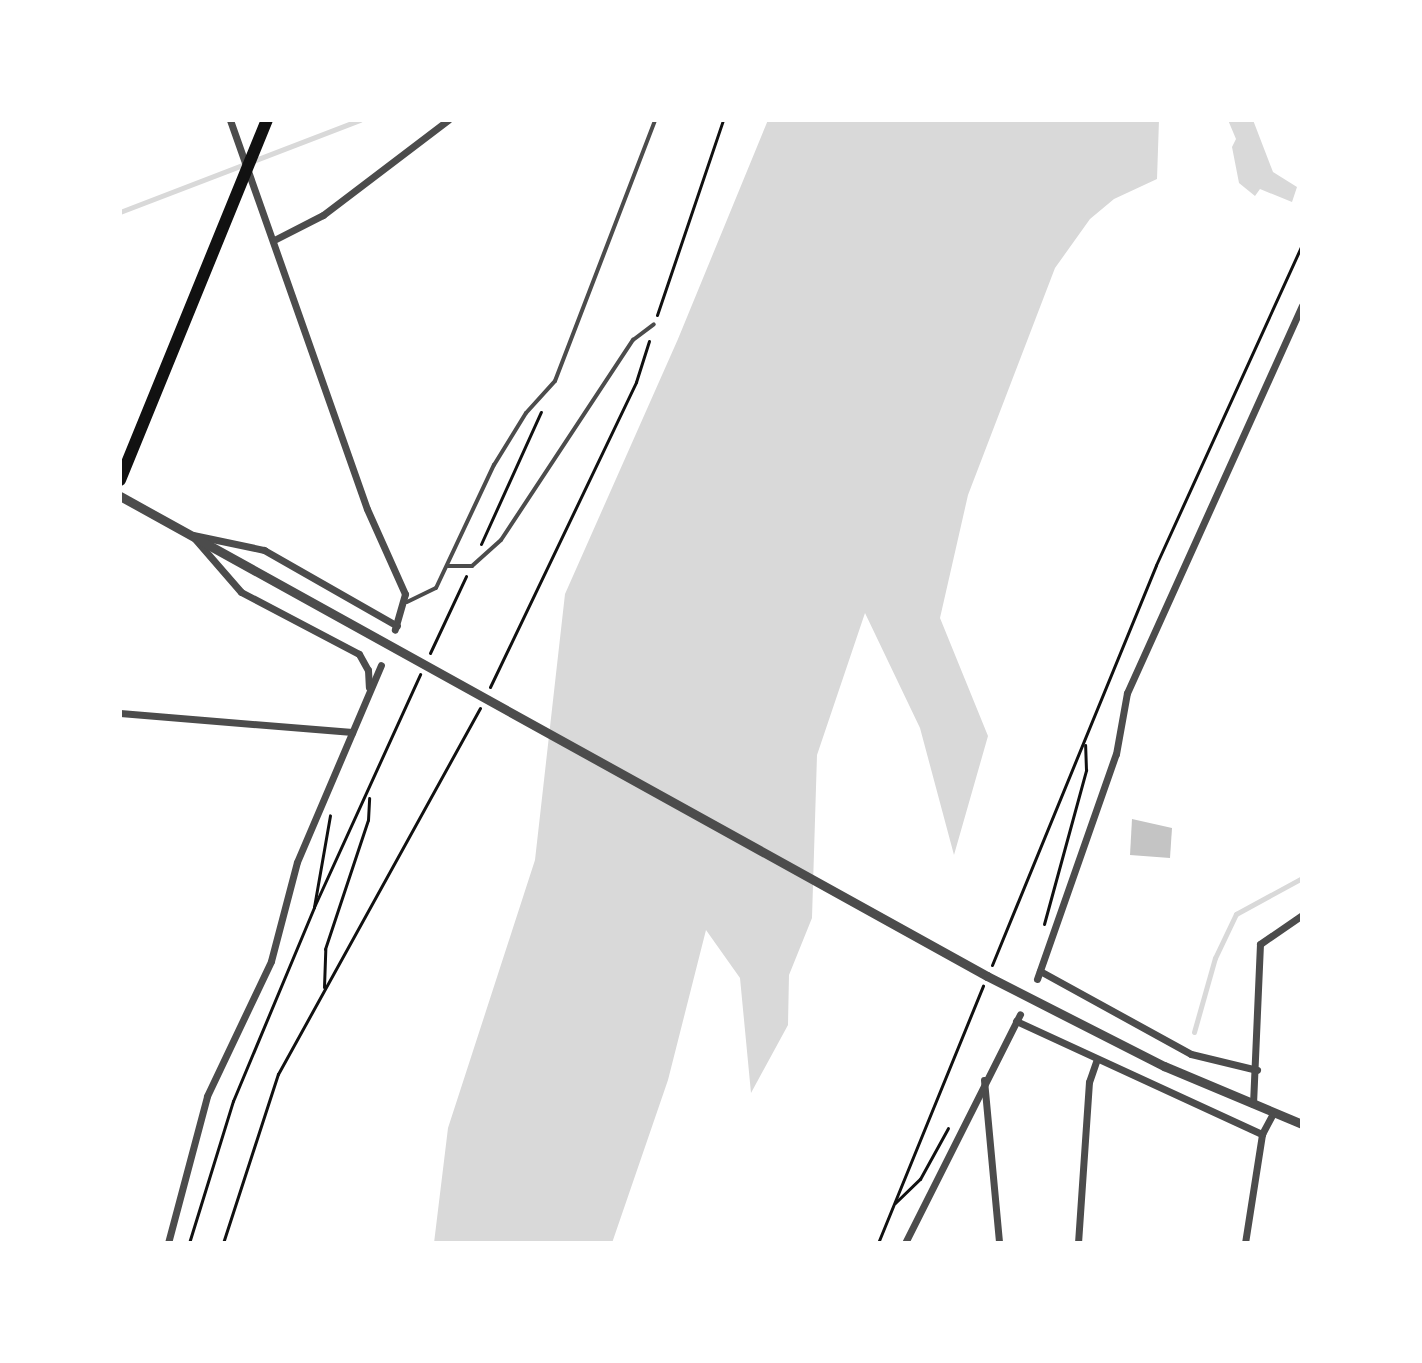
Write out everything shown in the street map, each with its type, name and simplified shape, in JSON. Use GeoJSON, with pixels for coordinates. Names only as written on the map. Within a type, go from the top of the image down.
{"type":"FeatureCollection","features":[{"type":"Feature","properties":{"kind":"highway"},"geometry":{"type":"LineString","coordinates":[[120,480],[246,164],[267,120]]}},
{"type":"Feature","properties":{"kind":"street"},"geometry":{"type":"LineString","coordinates":[[191,535],[264,550],[396,628],[407,602],[367,509],[276,239],[230,120]]}},
{"type":"Feature","properties":{"kind":"street"},"geometry":{"type":"LineString","coordinates":[[276,239],[323,215],[448,120]]}},
{"type":"Feature","properties":{"kind":"street"},"geometry":{"type":"LineString","coordinates":[[1257,1070],[1191,1054],[1038,975],[1116,754],[1127,693],[1302,306]]}},
{"type":"Feature","properties":{"kind":"street"},"geometry":{"type":"LineString","coordinates":[[120,496],[987,976],[1253,1104],[1302,1124]]}},
{"type":"Feature","properties":{"kind":"street"},"geometry":{"type":"LineString","coordinates":[[191,535],[241,592],[359,654],[368,670],[367,697]]}},
{"type":"Feature","properties":{"kind":"street"},"geometry":{"type":"LineString","coordinates":[[168,1243],[207,1096],[271,961],[297,862],[381,665]]}},
{"type":"Feature","properties":{"kind":"street"},"geometry":{"type":"LineString","coordinates":[[120,713],[352,732]]}},
{"type":"Feature","properties":{"kind":"street"},"geometry":{"type":"LineString","coordinates":[[1253,1104],[1257,1070],[1260,944],[1302,915]]}},
{"type":"Feature","properties":{"kind":"street"},"geometry":{"type":"LineString","coordinates":[[905,1243],[984,1080],[1018,1018],[1097,1059],[1262,1134]]}},
{"type":"Feature","properties":{"kind":"street"},"geometry":{"type":"LineString","coordinates":[[1078,1243],[1089,1082],[1097,1059]]}},
{"type":"Feature","properties":{"kind":"street"},"geometry":{"type":"LineString","coordinates":[[984,1080],[999,1243]]}},
{"type":"Feature","properties":{"kind":"street"},"geometry":{"type":"LineString","coordinates":[[1245,1243],[1262,1134],[1273,1113]]}},
{"type":"Feature","properties":{"kind":"lane"},"geometry":{"type":"LineString","coordinates":[[407,602],[436,588],[505,446],[555,381],[655,120]]}},
{"type":"Feature","properties":{"kind":"lane"},"geometry":{"type":"LineString","coordinates":[[448,566],[472,566],[501,540],[633,340],[654,324]]}},
{"type":"Feature","properties":{"kind":"path"},"geometry":{"type":"LineString","coordinates":[[878,1243],[1156,565],[1302,245]]}},
{"type":"Feature","properties":{"kind":"path"},"geometry":{"type":"LineString","coordinates":[[189,1243],[233,1101],[314,907],[369,794],[424,665],[542,409]]}},
{"type":"Feature","properties":{"kind":"path"},"geometry":{"type":"LineString","coordinates":[[1043,932],[1086,770],[1084,742]]}},
{"type":"Feature","properties":{"kind":"path"},"geometry":{"type":"LineString","coordinates":[[324,991],[325,949],[368,820],[369,794]]}},
{"type":"Feature","properties":{"kind":"path"},"geometry":{"type":"LineString","coordinates":[[314,907],[332,805]]}},
{"type":"Feature","properties":{"kind":"path"},"geometry":{"type":"LineString","coordinates":[[892,1205],[920,1179],[955,1116],[971,1109]]}},
{"type":"Feature","properties":{"kind":"shaded area"},"geometry":{"type":"Polygon","coordinates":[[[768,120],[1159,120],[1157,179],[1114,199],[1090,219],[1055,268],[968,495],[940,618],[988,736],[954,855],[920,728],[865,613],[817,755],[812,918],[789,975],[788,1025],[751,1093],[740,978],[706,930],[668,1080],[612,1243],[434,1243],[448,1128],[535,860],[565,594],[678,339],[768,120]]]}},
{"type":"Feature","properties":{"kind":"shaded area"},"geometry":{"type":"Polygon","coordinates":[[[1228,120],[1253,120],[1273,172],[1297,187],[1292,202],[1260,189],[1255,196],[1239,183],[1232,147],[1236,139],[1228,120]]]}},
{"type":"Feature","properties":{"kind":"building"},"geometry":{"type":"Polygon","coordinates":[[[1132,819],[1172,828],[1170,858],[1130,855],[1132,819]]]}},
{"type":"Feature","properties":{"kind":"waterway"},"geometry":{"type":"LineString","coordinates":[[120,212],[360,120]]}},
{"type":"Feature","properties":{"kind":"waterway"},"geometry":{"type":"LineString","coordinates":[[1194,1032],[1215,958],[1236,914],[1302,878]]}}]}
